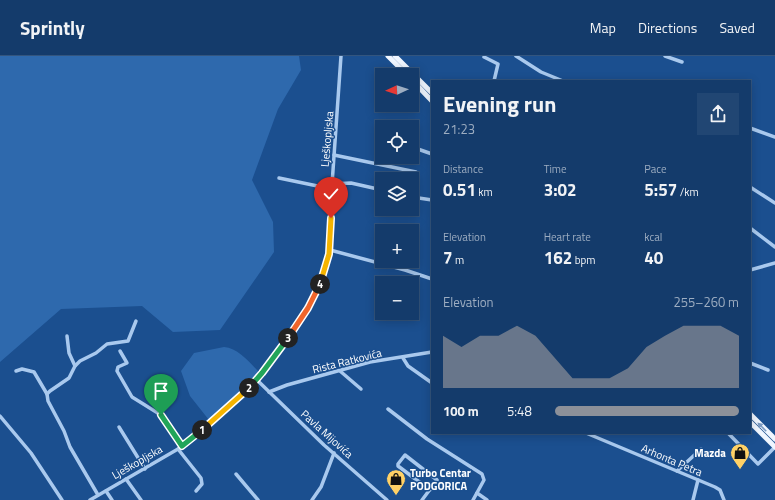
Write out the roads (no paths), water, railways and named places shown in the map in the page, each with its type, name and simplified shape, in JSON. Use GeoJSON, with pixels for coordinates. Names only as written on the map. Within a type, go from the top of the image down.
{"type":"FeatureCollection","features":[{"type":"Feature","properties":{"kind":"main road"},"geometry":{"type":"LineString","coordinates":[[388,56],[400,68]]}},
{"type":"Feature","properties":{"kind":"main road"},"geometry":{"type":"LineString","coordinates":[[395,56],[431,93]]}},
{"type":"Feature","properties":{"kind":"main road"},"geometry":{"type":"LineString","coordinates":[[419,87],[431,100]]}},
{"type":"Feature","properties":{"kind":"main road"},"geometry":{"type":"LineString","coordinates":[[751,415],[775,439]]}},
{"type":"Feature","properties":{"kind":"main road"},"geometry":{"type":"LineString","coordinates":[[751,423],[775,447]]}},
{"type":"Feature","properties":{"kind":"street","name":"Lješkopljska"},"geometry":{"type":"LineString","coordinates":[[90,500],[182,446],[225,411],[256,380],[290,336],[312,300],[325,272],[330,250],[332,186],[341,56]]}},
{"type":"Feature","properties":{"kind":"street"},"geometry":{"type":"LineString","coordinates":[[516,56],[541,72],[561,80]]}},
{"type":"Feature","properties":{"kind":"street"},"geometry":{"type":"LineString","coordinates":[[666,56],[682,62]]}},
{"type":"Feature","properties":{"kind":"street"},"geometry":{"type":"LineString","coordinates":[[484,57],[498,64],[494,80]]}},
{"type":"Feature","properties":{"kind":"street"},"geometry":{"type":"LineString","coordinates":[[751,128],[775,137]]}},
{"type":"Feature","properties":{"kind":"street"},"geometry":{"type":"LineString","coordinates":[[419,149],[431,154]]}},
{"type":"Feature","properties":{"kind":"street"},"geometry":{"type":"LineString","coordinates":[[334,155],[416,172]]}},
{"type":"Feature","properties":{"kind":"street"},"geometry":{"type":"LineString","coordinates":[[279,178],[332,186],[351,183],[375,188]]}},
{"type":"Feature","properties":{"kind":"street"},"geometry":{"type":"LineString","coordinates":[[751,188],[775,203]]}},
{"type":"Feature","properties":{"kind":"street"},"geometry":{"type":"LineString","coordinates":[[419,198],[431,200]]}},
{"type":"Feature","properties":{"kind":"street"},"geometry":{"type":"LineString","coordinates":[[751,229],[775,247]]}},
{"type":"Feature","properties":{"kind":"street"},"geometry":{"type":"LineString","coordinates":[[330,250],[405,270],[431,279]]}},
{"type":"Feature","properties":{"kind":"street"},"geometry":{"type":"LineString","coordinates":[[751,270],[775,263]]}},
{"type":"Feature","properties":{"kind":"street"},"geometry":{"type":"LineString","coordinates":[[48,394],[69,378],[75,366],[107,344],[128,341],[136,321]]}},
{"type":"Feature","properties":{"kind":"street"},"geometry":{"type":"LineString","coordinates":[[67,336],[68,353],[75,366]]}},
{"type":"Feature","properties":{"kind":"street"},"geometry":{"type":"LineString","coordinates":[[120,351],[127,363],[118,367],[117,371],[129,394],[161,415],[182,446]]}},
{"type":"Feature","properties":{"kind":"street","name":"Rista Ratkovića"},"geometry":{"type":"LineString","coordinates":[[269,392],[286,385],[370,362],[403,358],[431,352]]}},
{"type":"Feature","properties":{"kind":"street"},"geometry":{"type":"LineString","coordinates":[[403,358],[408,366],[431,382]]}},
{"type":"Feature","properties":{"kind":"street"},"geometry":{"type":"LineString","coordinates":[[751,363],[768,370]]}},
{"type":"Feature","properties":{"kind":"street"},"geometry":{"type":"LineString","coordinates":[[16,371],[22,369],[34,372],[48,394],[48,401],[64,431],[70,447],[98,495]]}},
{"type":"Feature","properties":{"kind":"street"},"geometry":{"type":"LineString","coordinates":[[340,371],[361,389]]}},
{"type":"Feature","properties":{"kind":"street","name":"Pavla Mijovića"},"geometry":{"type":"LineString","coordinates":[[256,380],[387,500]]}},
{"type":"Feature","properties":{"kind":"street"},"geometry":{"type":"LineString","coordinates":[[388,409],[427,439],[482,474],[484,480],[473,500]]}},
{"type":"Feature","properties":{"kind":"street"},"geometry":{"type":"LineString","coordinates":[[0,416],[31,453],[62,500]]}},
{"type":"Feature","properties":{"kind":"street"},"geometry":{"type":"LineString","coordinates":[[119,427],[145,469]]}},
{"type":"Feature","properties":{"kind":"street","name":"Arhonta Petra"},"geometry":{"type":"LineString","coordinates":[[588,434],[718,489],[724,500]]}},
{"type":"Feature","properties":{"kind":"street"},"geometry":{"type":"LineString","coordinates":[[729,434],[758,464],[775,447]]}},
{"type":"Feature","properties":{"kind":"street"},"geometry":{"type":"LineString","coordinates":[[178,448],[201,478],[202,484],[196,491]]}},
{"type":"Feature","properties":{"kind":"street"},"geometry":{"type":"LineString","coordinates":[[677,471],[701,449]]}},
{"type":"Feature","properties":{"kind":"street"},"geometry":{"type":"LineString","coordinates":[[312,500],[321,487],[334,453]]}},
{"type":"Feature","properties":{"kind":"street"},"geometry":{"type":"LineString","coordinates":[[422,500],[430,490],[437,480],[405,455],[398,466],[430,490]]}},
{"type":"Feature","properties":{"kind":"street"},"geometry":{"type":"LineString","coordinates":[[236,474],[258,500]]}},
{"type":"Feature","properties":{"kind":"street"},"geometry":{"type":"LineString","coordinates":[[126,479],[141,500]]}},
{"type":"Feature","properties":{"kind":"street"},"geometry":{"type":"LineString","coordinates":[[693,500],[698,480]]}},
{"type":"Feature","properties":{"kind":"street"},"geometry":{"type":"LineString","coordinates":[[106,491],[112,500]]}},
{"type":"Feature","properties":{"kind":"street"},"geometry":{"type":"LineString","coordinates":[[477,493],[487,500]]}},
{"type":"Feature","properties":{"kind":"place","name":"Mazda"},"geometry":{"type":"Point","coordinates":[740,470]}},
{"type":"Feature","properties":{"kind":"place","name":"Turbo Centar PODGORICA"},"geometry":{"type":"Point","coordinates":[396,496]}}]}
